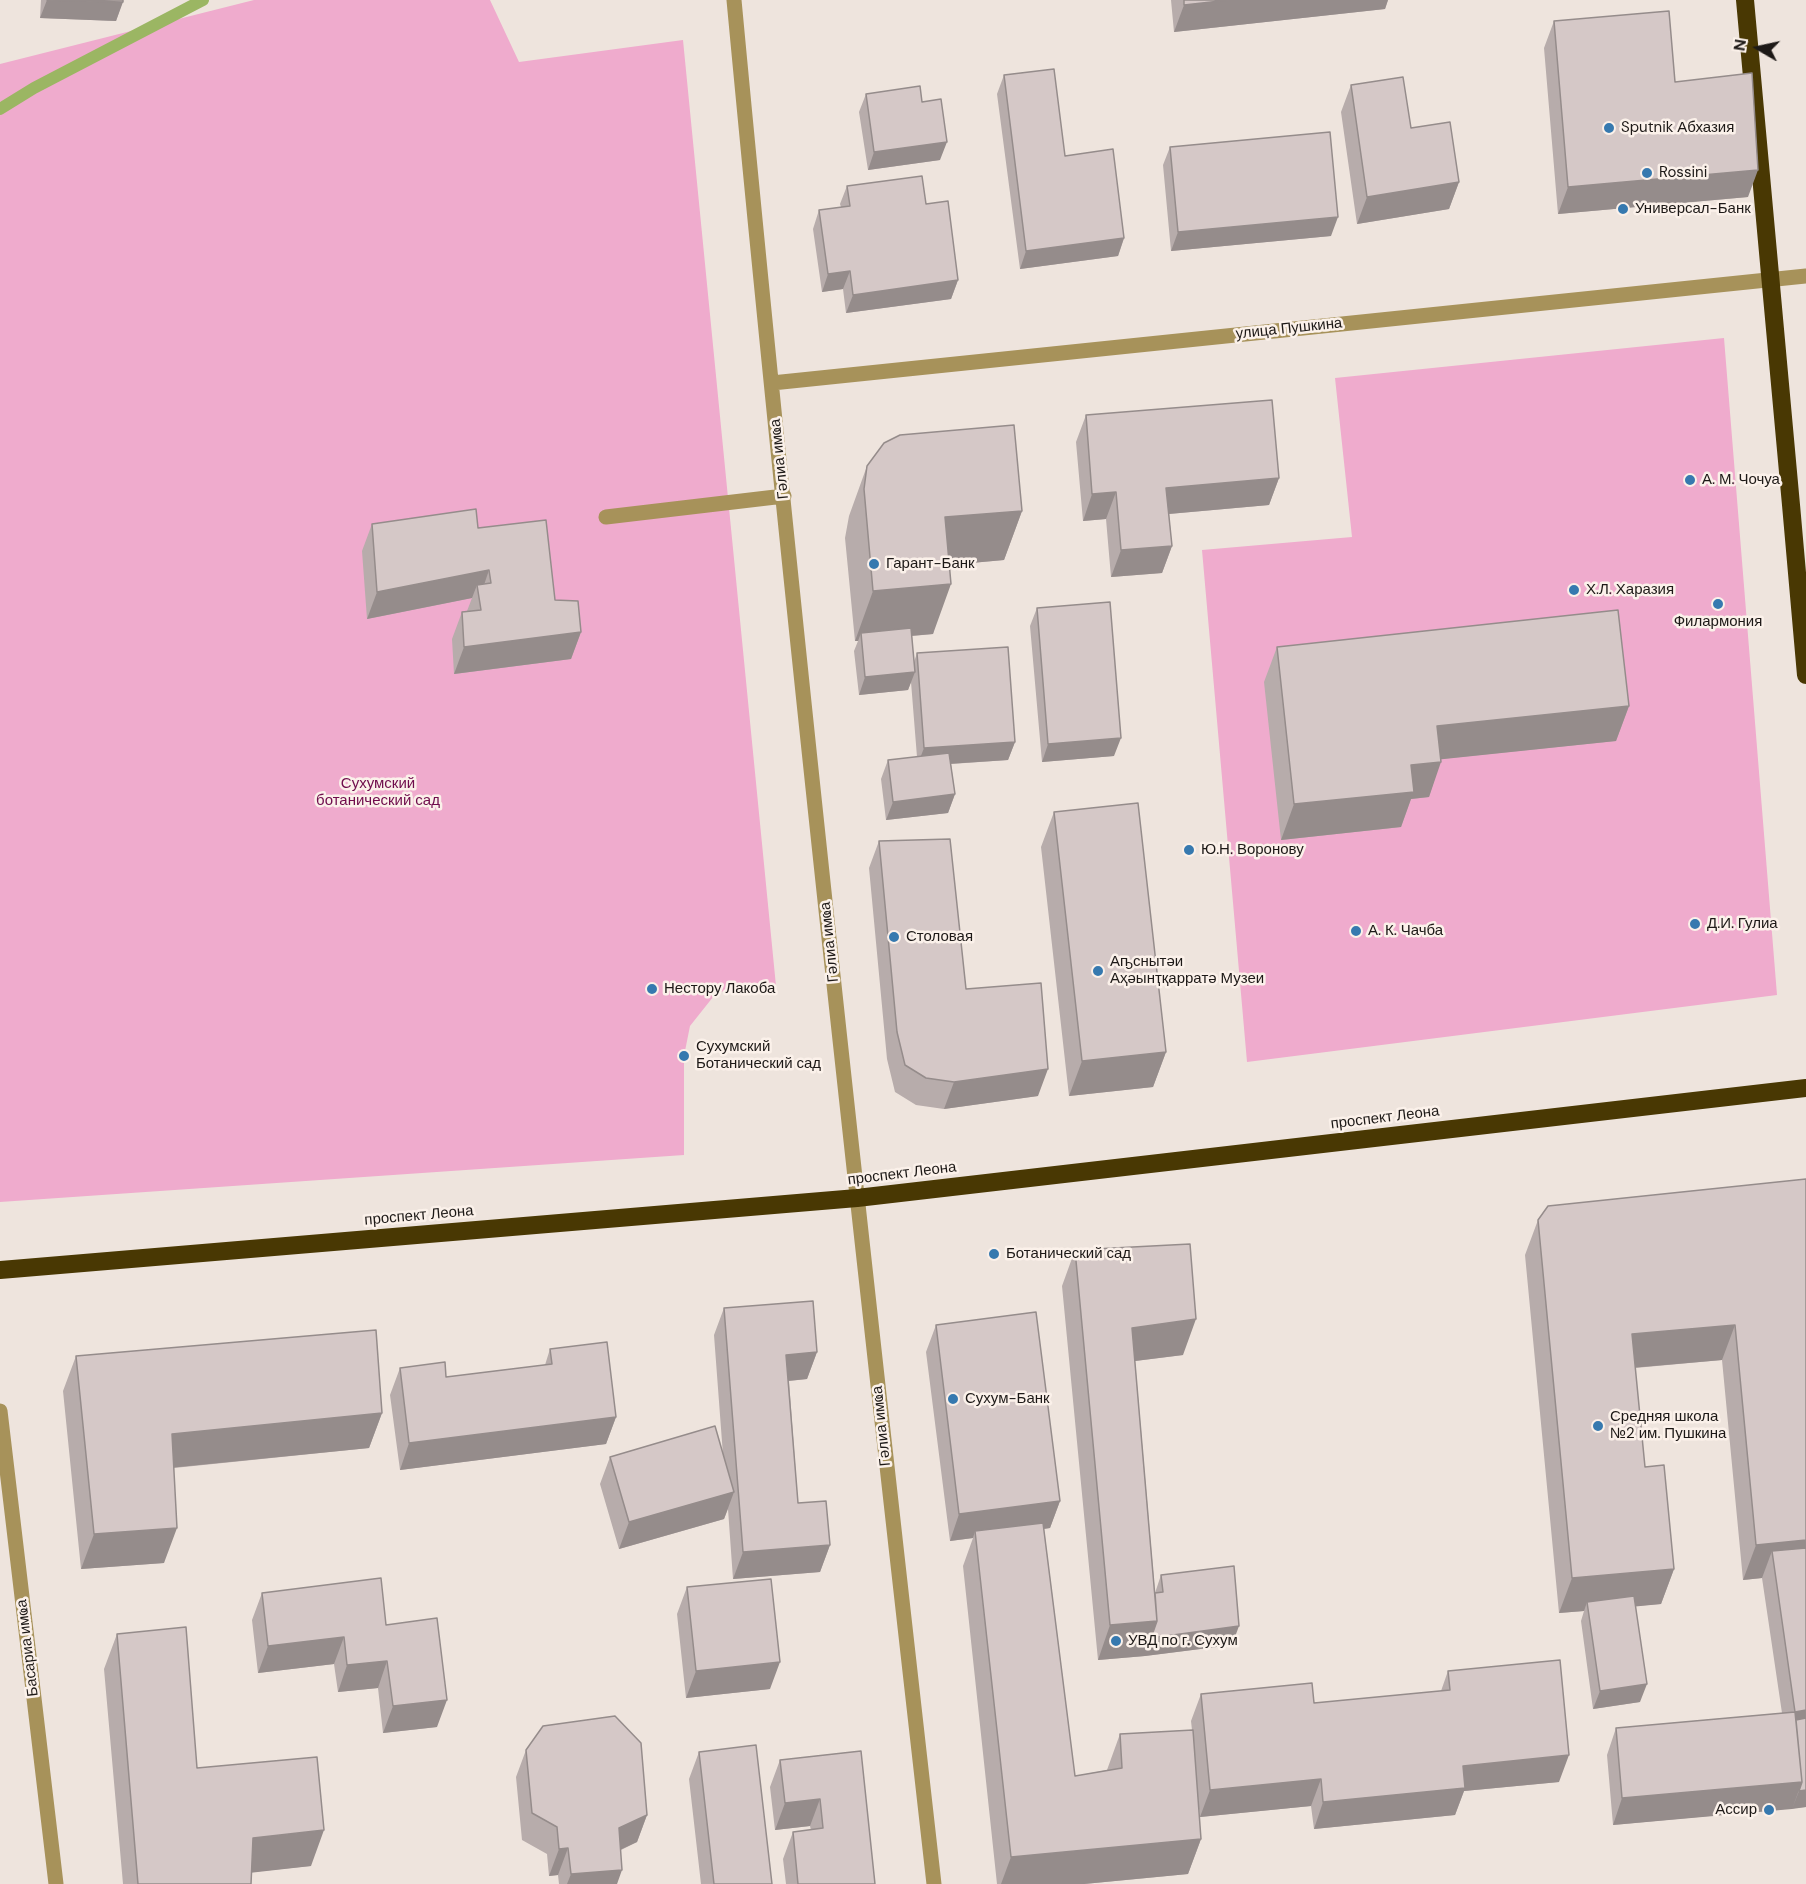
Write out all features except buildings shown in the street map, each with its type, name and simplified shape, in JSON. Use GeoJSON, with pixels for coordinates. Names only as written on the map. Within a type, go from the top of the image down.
{"type":"FeatureCollection","features":[{"type":"Feature","properties":{"kind":"highway"},"geometry":{"type":"LineString","coordinates":[[1745,0],[1806,675]]}},
{"type":"Feature","properties":{"kind":"highway","name":"проспект Леона"},"geometry":{"type":"LineString","coordinates":[[0,1270],[857,1198],[1806,1088]]}},
{"type":"Feature","properties":{"kind":"street","name":"Гәлиа имҩа"},"geometry":{"type":"LineString","coordinates":[[734,0],[783,496],[857,1198],[934,1884]]}},
{"type":"Feature","properties":{"kind":"street","name":"улица Пушкина"},"geometry":{"type":"LineString","coordinates":[[772,382],[1806,276]]}},
{"type":"Feature","properties":{"kind":"street"},"geometry":{"type":"LineString","coordinates":[[606,516],[783,496]]}},
{"type":"Feature","properties":{"kind":"street","name":"Басариа имҩа"},"geometry":{"type":"LineString","coordinates":[[0,1411],[56,1884]]}},
{"type":"Feature","properties":{"kind":"green space","name":"Сухумский ботанический сад"},"geometry":{"type":"Polygon","coordinates":[[[254,0],[490,0],[519,62],[683,40],[776,986],[717,992],[690,1026],[684,1056],[684,1155],[0,1202],[0,64],[254,0]]]}},
{"type":"Feature","properties":{"kind":"green space"},"geometry":{"type":"Polygon","coordinates":[[[1724,338],[1777,995],[1247,1062],[1202,550],[1352,537],[1335,378],[1724,338]]]}},
{"type":"Feature","properties":{"kind":"waterway"},"geometry":{"type":"LineString","coordinates":[[0,109],[34,88],[203,0]]}},
{"type":"Feature","properties":{"kind":"place","name":"Sputnik Абхазия"},"geometry":{"type":"Point","coordinates":[1609,128]}},
{"type":"Feature","properties":{"kind":"place","name":"Rossini"},"geometry":{"type":"Point","coordinates":[1647,173]}},
{"type":"Feature","properties":{"kind":"place","name":"Универсал-Банк"},"geometry":{"type":"Point","coordinates":[1623,209]}},
{"type":"Feature","properties":{"kind":"place","name":"А. М. Чочуа"},"geometry":{"type":"Point","coordinates":[1690,480]}},
{"type":"Feature","properties":{"kind":"place","name":"Гарант-Банк"},"geometry":{"type":"Point","coordinates":[874,564]}},
{"type":"Feature","properties":{"kind":"place","name":"Х.Л. Харазия"},"geometry":{"type":"Point","coordinates":[1574,590]}},
{"type":"Feature","properties":{"kind":"place","name":"Филармония"},"geometry":{"type":"Point","coordinates":[1718,604]}},
{"type":"Feature","properties":{"kind":"place","name":"Ю.Н. Воронову"},"geometry":{"type":"Point","coordinates":[1189,850]}},
{"type":"Feature","properties":{"kind":"place","name":"Д.И. Гулиа"},"geometry":{"type":"Point","coordinates":[1695,924]}},
{"type":"Feature","properties":{"kind":"place","name":"А. К. Чачба"},"geometry":{"type":"Point","coordinates":[1356,931]}},
{"type":"Feature","properties":{"kind":"place","name":"Столовая"},"geometry":{"type":"Point","coordinates":[894,937]}},
{"type":"Feature","properties":{"kind":"place","name":"Аҧснытәи Аҳәынҭқарратә Музеи"},"geometry":{"type":"Point","coordinates":[1098,971]}},
{"type":"Feature","properties":{"kind":"place","name":"Нестору Лакоба"},"geometry":{"type":"Point","coordinates":[652,989]}},
{"type":"Feature","properties":{"kind":"place","name":"Сухумский Ботанический сад"},"geometry":{"type":"Point","coordinates":[684,1056]}},
{"type":"Feature","properties":{"kind":"place","name":"Ботанический сад"},"geometry":{"type":"Point","coordinates":[994,1254]}},
{"type":"Feature","properties":{"kind":"place","name":"Сухум-Банк"},"geometry":{"type":"Point","coordinates":[953,1399]}},
{"type":"Feature","properties":{"kind":"place","name":"Средняя школа №2 им. Пушкина"},"geometry":{"type":"Point","coordinates":[1598,1426]}},
{"type":"Feature","properties":{"kind":"place","name":"УВД по г. Сухум"},"geometry":{"type":"Point","coordinates":[1116,1641]}},
{"type":"Feature","properties":{"kind":"place","name":"Ассир"},"geometry":{"type":"Point","coordinates":[1769,1810]}}]}
